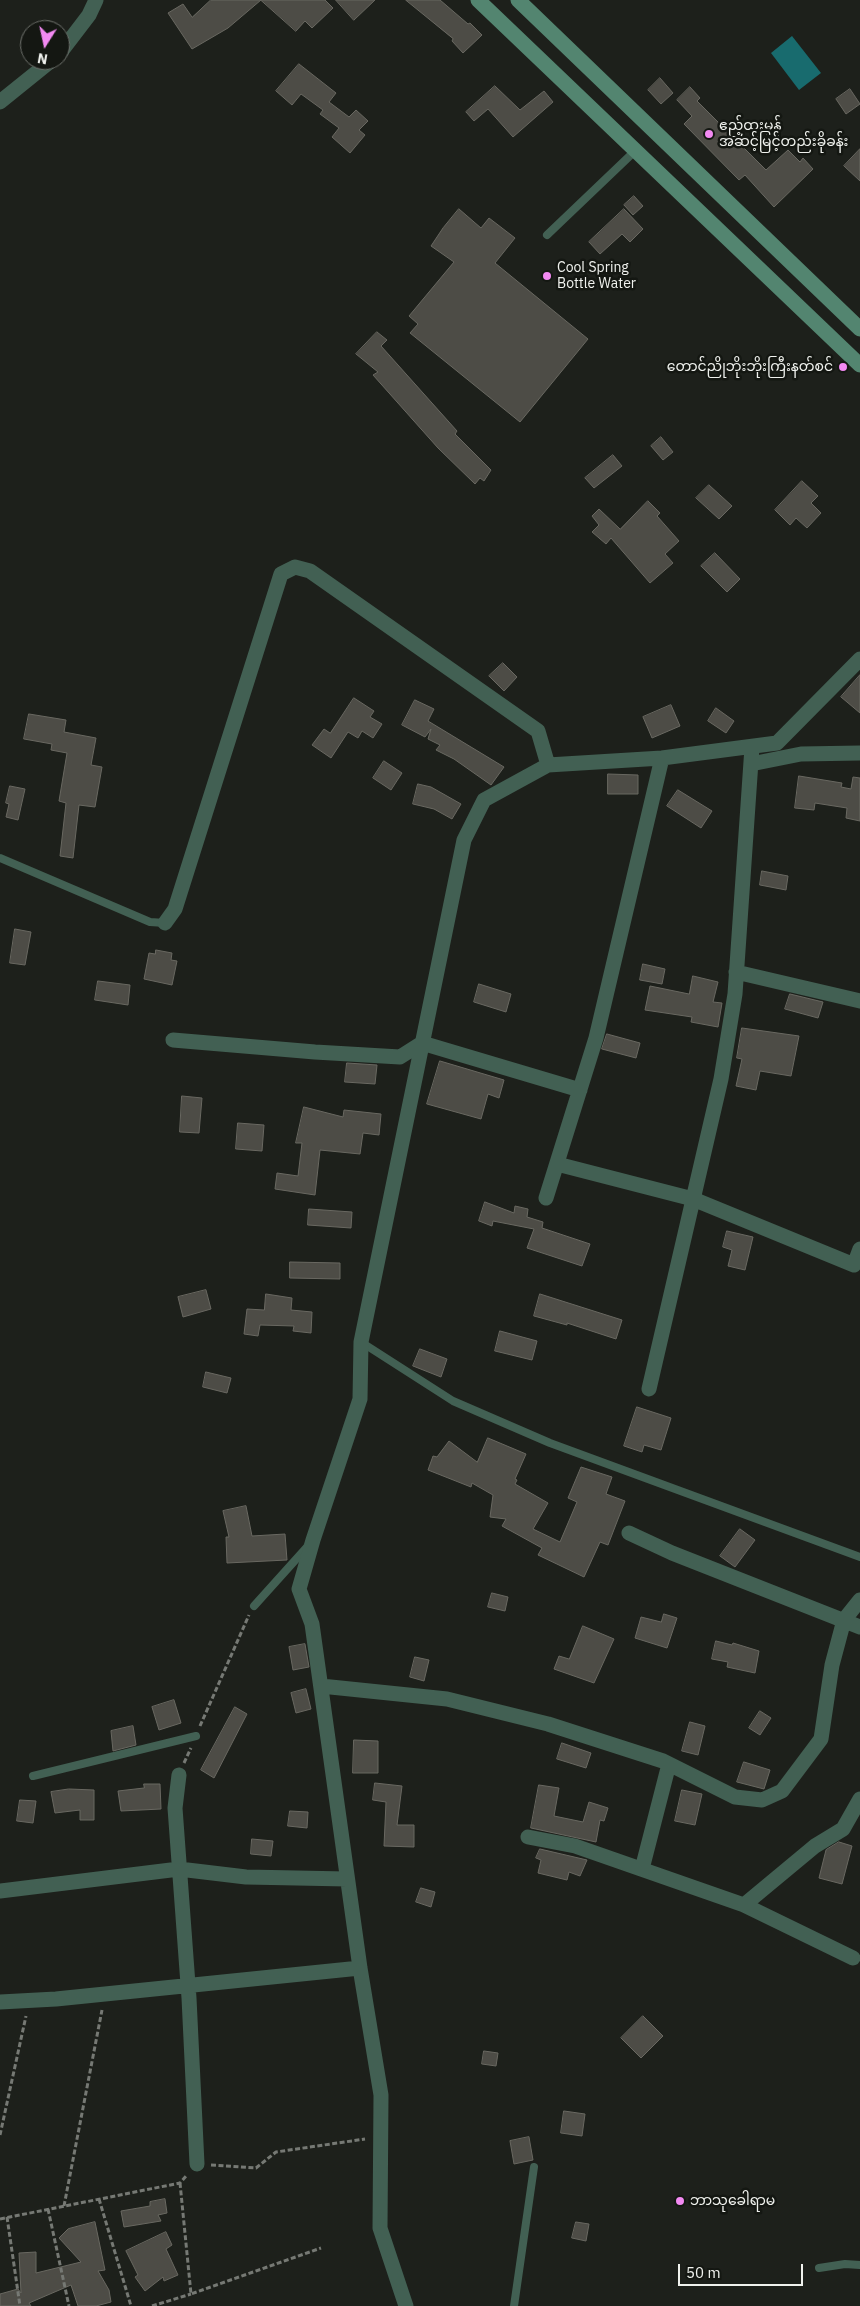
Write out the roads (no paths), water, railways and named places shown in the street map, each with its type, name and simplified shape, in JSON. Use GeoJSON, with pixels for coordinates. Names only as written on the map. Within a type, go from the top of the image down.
{"type":"FeatureCollection","features":[{"type":"Feature","properties":{"kind":"main road"},"geometry":{"type":"LineString","coordinates":[[478,0],[860,365]]}},
{"type":"Feature","properties":{"kind":"main road"},"geometry":{"type":"LineString","coordinates":[[518,0],[860,329]]}},
{"type":"Feature","properties":{"kind":"street"},"geometry":{"type":"LineString","coordinates":[[70,40],[89,14],[96,0]]}},
{"type":"Feature","properties":{"kind":"street"},"geometry":{"type":"LineString","coordinates":[[0,102],[40,70]]}},
{"type":"Feature","properties":{"kind":"street"},"geometry":{"type":"LineString","coordinates":[[165,922],[175,909],[281,574],[295,567],[310,571],[538,731],[548,765]]}},
{"type":"Feature","properties":{"kind":"street"},"geometry":{"type":"LineString","coordinates":[[406,2306],[380,2228],[381,2095],[360,1968],[312,1624],[299,1589],[313,1540],[360,1398],[360,1342],[464,840],[484,800],[548,765],[662,758],[777,743],[860,659]]}},
{"type":"Feature","properties":{"kind":"street"},"geometry":{"type":"LineString","coordinates":[[649,1389],[721,1079],[734,994],[752,747]]}},
{"type":"Feature","properties":{"kind":"street"},"geometry":{"type":"LineString","coordinates":[[751,764],[801,754],[860,753]]}},
{"type":"Feature","properties":{"kind":"street"},"geometry":{"type":"LineString","coordinates":[[546,1198],[596,1038],[662,758]]}},
{"type":"Feature","properties":{"kind":"street"},"geometry":{"type":"LineString","coordinates":[[736,972],[860,1001]]}},
{"type":"Feature","properties":{"kind":"street"},"geometry":{"type":"LineString","coordinates":[[173,1040],[315,1052],[400,1056],[422,1044],[580,1090]]}},
{"type":"Feature","properties":{"kind":"street"},"geometry":{"type":"LineString","coordinates":[[557,1164],[693,1199],[854,1265],[860,1249]]}},
{"type":"Feature","properties":{"kind":"street"},"geometry":{"type":"LineString","coordinates":[[629,1533],[672,1553],[860,1627]]}},
{"type":"Feature","properties":{"kind":"street"},"geometry":{"type":"LineString","coordinates":[[321,1686],[447,1700],[548,1724],[669,1764],[735,1797],[762,1800],[782,1791],[821,1739],[832,1666],[844,1620],[860,1600]]}},
{"type":"Feature","properties":{"kind":"street"},"geometry":{"type":"LineString","coordinates":[[642,1869],[669,1764]]}},
{"type":"Feature","properties":{"kind":"street"},"geometry":{"type":"LineString","coordinates":[[179,1775],[174,1808],[188,1984],[196,2164]]}},
{"type":"Feature","properties":{"kind":"street"},"geometry":{"type":"LineString","coordinates":[[744,1905],[815,1846],[843,1829],[860,1799]]}},
{"type":"Feature","properties":{"kind":"street"},"geometry":{"type":"LineString","coordinates":[[528,1837],[575,1846],[744,1905],[853,1958]]}},
{"type":"Feature","properties":{"kind":"street"},"geometry":{"type":"LineString","coordinates":[[0,1891],[179,1869],[246,1877],[348,1880]]}},
{"type":"Feature","properties":{"kind":"street"},"geometry":{"type":"LineString","coordinates":[[0,2002],[29,2001],[360,1968]]}},
{"type":"Feature","properties":{"kind":"lane"},"geometry":{"type":"LineString","coordinates":[[547,235],[636,150]]}},
{"type":"Feature","properties":{"kind":"lane"},"geometry":{"type":"LineString","coordinates":[[0,858],[150,922],[165,922]]}},
{"type":"Feature","properties":{"kind":"lane"},"geometry":{"type":"LineString","coordinates":[[360,1342],[453,1400],[550,1443],[860,1557]]}},
{"type":"Feature","properties":{"kind":"lane"},"geometry":{"type":"LineString","coordinates":[[254,1606],[313,1540]]}},
{"type":"Feature","properties":{"kind":"lane"},"geometry":{"type":"LineString","coordinates":[[33,1776],[196,1736]]}},
{"type":"Feature","properties":{"kind":"lane"},"geometry":{"type":"LineString","coordinates":[[514,2306],[534,2167]]}},
{"type":"Feature","properties":{"kind":"lane"},"geometry":{"type":"LineString","coordinates":[[819,2268],[845,2264],[860,2265]]}},
{"type":"Feature","properties":{"kind":"water"},"geometry":{"type":"Polygon","coordinates":[[[792,36],[821,73],[799,90],[771,53],[792,36]]]}},
{"type":"Feature","properties":{"kind":"place","name":"ဧည့်ထူးမွန် အဆင့်မြင့်တည်းခိုခန်း"},"geometry":{"type":"Point","coordinates":[709,134]}},
{"type":"Feature","properties":{"kind":"place","name":"Cool Spring Bottle Water"},"geometry":{"type":"Point","coordinates":[547,276]}},
{"type":"Feature","properties":{"kind":"place","name":"တောင်ညိုဘိုးဘိုးကြီးနတ်စင်"},"geometry":{"type":"Point","coordinates":[843,367]}},
{"type":"Feature","properties":{"kind":"place","name":"ဘာသုခေါရာမ"},"geometry":{"type":"Point","coordinates":[680,2201]}}]}
